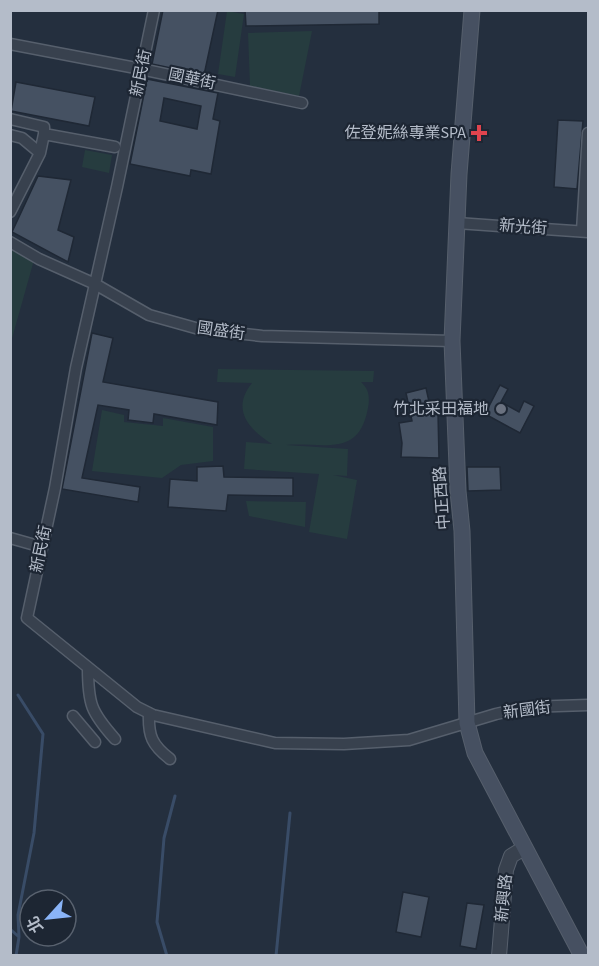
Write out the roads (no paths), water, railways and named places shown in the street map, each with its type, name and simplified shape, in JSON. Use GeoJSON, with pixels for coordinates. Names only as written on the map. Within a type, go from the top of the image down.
{"type":"FeatureCollection","features":[{"type":"Feature","properties":{"kind":"main road","name":"中正西路"},"geometry":{"type":"LineString","coordinates":[[472,10],[457,223],[452,341],[462,531],[467,723],[475,753],[582,956]]}},
{"type":"Feature","properties":{"kind":"street","name":"新民街"},"geometry":{"type":"LineString","coordinates":[[154,10],[27,618],[136,706],[149,713],[198,727],[275,743],[344,744],[410,740],[467,723]]}},
{"type":"Feature","properties":{"kind":"street","name":"國華街"},"geometry":{"type":"LineString","coordinates":[[10,44],[302,103]]}},
{"type":"Feature","properties":{"kind":"street"},"geometry":{"type":"LineString","coordinates":[[10,119],[44,127],[40,153],[10,212]]}},
{"type":"Feature","properties":{"kind":"street"},"geometry":{"type":"LineString","coordinates":[[585,231],[588,133]]}},
{"type":"Feature","properties":{"kind":"street"},"geometry":{"type":"LineString","coordinates":[[44,134],[115,147]]}},
{"type":"Feature","properties":{"kind":"street"},"geometry":{"type":"LineString","coordinates":[[10,135],[22,138],[40,153]]}},
{"type":"Feature","properties":{"kind":"street","name":"新光街"},"geometry":{"type":"LineString","coordinates":[[457,223],[585,231]]}},
{"type":"Feature","properties":{"kind":"street","name":"國盛街"},"geometry":{"type":"LineString","coordinates":[[10,242],[39,259],[95,284],[149,315],[199,329],[261,336],[452,341]]}},
{"type":"Feature","properties":{"kind":"street"},"geometry":{"type":"LineString","coordinates":[[10,538],[42,547]]}},
{"type":"Feature","properties":{"kind":"street"},"geometry":{"type":"LineString","coordinates":[[88,668],[88,692],[96,718],[115,739]]}},
{"type":"Feature","properties":{"kind":"street","name":"新國街"},"geometry":{"type":"LineString","coordinates":[[467,723],[527,707],[588,705]]}},
{"type":"Feature","properties":{"kind":"street"},"geometry":{"type":"LineString","coordinates":[[149,713],[148,731],[157,749],[170,759]]}},
{"type":"Feature","properties":{"kind":"street"},"geometry":{"type":"LineString","coordinates":[[73,716],[95,742]]}},
{"type":"Feature","properties":{"kind":"street","name":"新興路"},"geometry":{"type":"LineString","coordinates":[[500,956],[506,870],[511,856],[524,848]]}},
{"type":"Feature","properties":{"kind":"waterway"},"geometry":{"type":"LineString","coordinates":[[18,695],[43,734],[34,833],[23,888]]}},
{"type":"Feature","properties":{"kind":"waterway"},"geometry":{"type":"LineString","coordinates":[[167,956],[157,922],[164,838],[175,796]]}},
{"type":"Feature","properties":{"kind":"waterway"},"geometry":{"type":"LineString","coordinates":[[276,956],[290,813]]}},
{"type":"Feature","properties":{"kind":"waterway"},"geometry":{"type":"LineString","coordinates":[[10,929],[19,937],[16,956]]}},
{"type":"Feature","properties":{"kind":"place","name":"佐登妮絲專業SPA"},"geometry":{"type":"Point","coordinates":[479,133]}},
{"type":"Feature","properties":{"kind":"place","name":"竹北采田福地"},"geometry":{"type":"Point","coordinates":[501,409]}}]}
